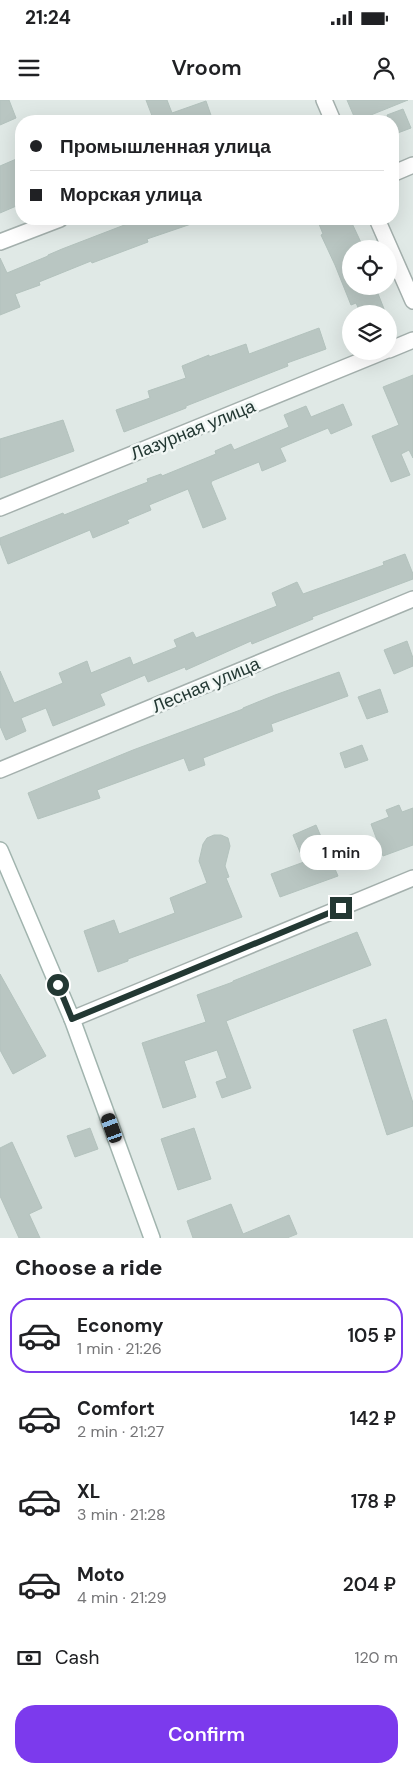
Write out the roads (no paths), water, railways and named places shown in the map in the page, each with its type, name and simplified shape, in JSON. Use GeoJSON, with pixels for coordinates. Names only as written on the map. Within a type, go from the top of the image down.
{"type":"FeatureCollection","features":[{"type":"Feature","properties":{"kind":"street"},"geometry":{"type":"LineString","coordinates":[[324,100],[330,115]]}},
{"type":"Feature","properties":{"kind":"street"},"geometry":{"type":"LineString","coordinates":[[399,171],[413,165]]}},
{"type":"Feature","properties":{"kind":"street"},"geometry":{"type":"LineString","coordinates":[[0,242],[44,225]]}},
{"type":"Feature","properties":{"kind":"street"},"geometry":{"type":"LineString","coordinates":[[380,225],[413,302]]}},
{"type":"Feature","properties":{"kind":"street"},"geometry":{"type":"LineString","coordinates":[[397,347],[413,340]]}},
{"type":"Feature","properties":{"kind":"street","name":"Лазурная улица"},"geometry":{"type":"LineString","coordinates":[[0,508],[363,360]]}},
{"type":"Feature","properties":{"kind":"street","name":"Лесная улица"},"geometry":{"type":"LineString","coordinates":[[0,770],[413,599]]}},
{"type":"Feature","properties":{"kind":"street"},"geometry":{"type":"LineString","coordinates":[[0,850],[72,1019],[152,1238]]}},
{"type":"Feature","properties":{"kind":"street"},"geometry":{"type":"LineString","coordinates":[[72,1019],[413,878]]}}]}
